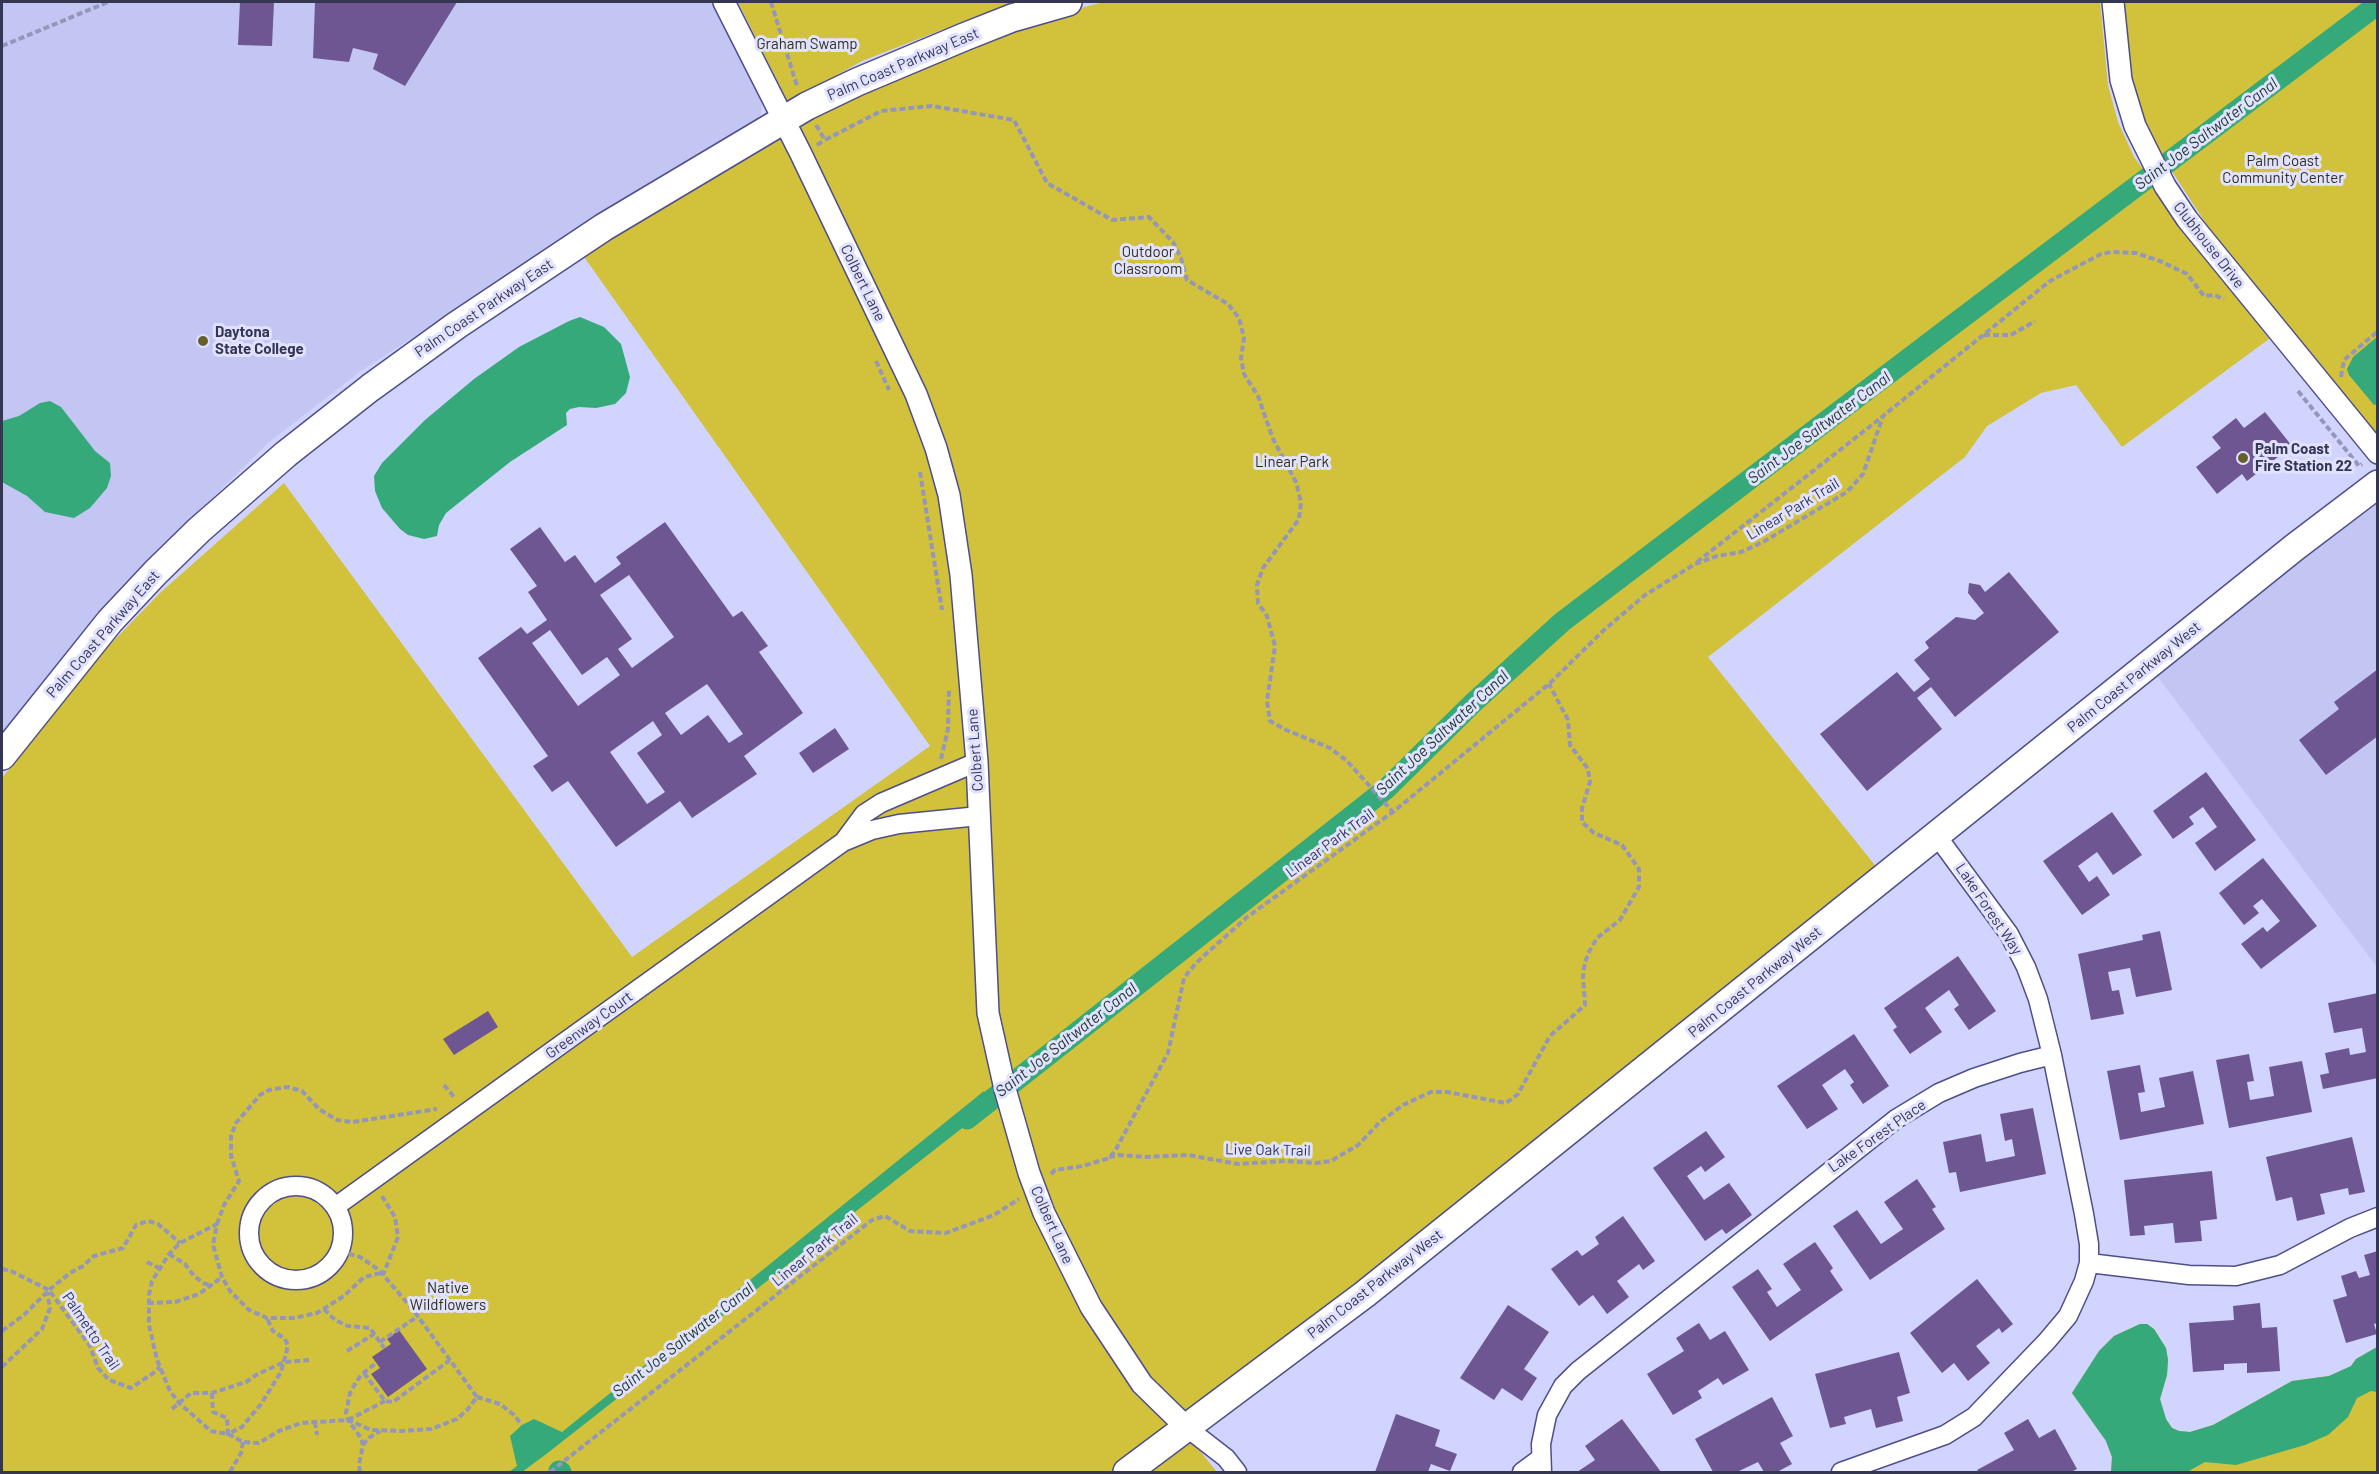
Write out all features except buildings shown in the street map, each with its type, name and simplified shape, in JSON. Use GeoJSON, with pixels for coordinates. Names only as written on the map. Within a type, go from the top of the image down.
{"type":"FeatureCollection","features":[{"type":"Feature","properties":{"kind":"main road","name":"Palm Coast Parkway East"},"geometry":{"type":"LineString","coordinates":[[2,756],[110,621],[199,530],[286,454],[370,388],[457,325],[604,227],[807,106],[857,82],[964,37],[1012,18],[1068,2]]}},
{"type":"Feature","properties":{"kind":"main road","name":"Palm Coast Parkway West"},"geometry":{"type":"LineString","coordinates":[[1127,1473],[1365,1294],[1937,836],[2295,547],[2368,475]]}},
{"type":"Feature","properties":{"kind":"street","name":"Colbert Lane"},"geometry":{"type":"LineString","coordinates":[[724,2],[801,154],[916,394],[939,457],[949,495],[961,575],[977,762],[988,1013],[1014,1127],[1034,1189],[1091,1307],[1124,1359],[1142,1384],[1186,1427],[1226,1458],[1237,1473]]}},
{"type":"Feature","properties":{"kind":"street","name":"Clubhouse Drive"},"geometry":{"type":"LineString","coordinates":[[2113,2],[2121,80],[2135,126],[2154,166],[2187,219],[2378,453]]}},
{"type":"Feature","properties":{"kind":"street"},"geometry":{"type":"LineString","coordinates":[[843,842],[864,814],[881,803],[977,762]]}},
{"type":"Feature","properties":{"kind":"street"},"geometry":{"type":"LineString","coordinates":[[843,842],[872,830],[899,824],[979,816]]}},
{"type":"Feature","properties":{"kind":"street","name":"Lake Forest Way"},"geometry":{"type":"LineString","coordinates":[[1937,836],[2009,934],[2034,988],[2052,1055]]}},
{"type":"Feature","properties":{"kind":"street","name":"Greenway Court"},"geometry":{"type":"LineString","coordinates":[[335,1207],[843,842]]}},
{"type":"Feature","properties":{"kind":"street"},"geometry":{"type":"LineString","coordinates":[[1842,1473],[1946,1435],[1974,1417],[2068,1316],[2084,1281],[2089,1263],[2089,1244],[2052,1055]]}},
{"type":"Feature","properties":{"kind":"street","name":"Lake Forest Place"},"geometry":{"type":"LineString","coordinates":[[1541,1465],[1543,1429],[1547,1415],[1563,1386],[1578,1371],[1896,1119],[1939,1093],[1994,1071],[2052,1055]]}},
{"type":"Feature","properties":{"kind":"street"},"geometry":{"type":"LineString","coordinates":[[294,1186],[310,1188],[324,1196],[335,1207],[342,1221],[343,1236],[340,1251],[332,1264],[321,1274],[307,1279],[291,1280],[277,1277],[264,1268],[255,1257],[249,1242],[249,1226],[255,1210],[264,1198],[279,1190],[294,1186]]}},
{"type":"Feature","properties":{"kind":"street"},"geometry":{"type":"LineString","coordinates":[[2089,1263],[2189,1275],[2236,1276],[2280,1265],[2378,1217]]}},
{"type":"Feature","properties":{"kind":"street"},"geometry":{"type":"LineString","coordinates":[[1522,1473],[1541,1465]]}},
{"type":"Feature","properties":{"kind":"path"},"geometry":{"type":"LineString","coordinates":[[2,46],[108,2]]}},
{"type":"Feature","properties":{"kind":"path"},"geometry":{"type":"LineString","coordinates":[[771,2],[793,79],[825,140]]}},
{"type":"Feature","properties":{"kind":"path"},"geometry":{"type":"LineString","coordinates":[[801,154],[881,111],[932,106],[1014,120],[1047,183],[1112,220],[1149,217],[1173,242],[1187,280],[1228,304],[1239,318],[1244,338],[1241,358],[1244,374],[1258,396],[1273,439],[1296,482],[1301,502],[1299,519],[1263,568],[1257,585],[1258,603],[1267,616],[1275,646],[1267,701],[1270,721],[1286,730],[1330,747],[1347,761],[1393,812]]}},
{"type":"Feature","properties":{"kind":"path"},"geometry":{"type":"LineString","coordinates":[[1170,253],[1177,249]]}},
{"type":"Feature","properties":{"kind":"path"},"geometry":{"type":"LineString","coordinates":[[1693,565],[2050,281],[2101,254],[2136,253],[2160,261],[2187,274],[2204,296],[2218,295],[2227,301]]}},
{"type":"Feature","properties":{"kind":"path"},"geometry":{"type":"LineString","coordinates":[[1983,335],[2012,335],[2036,321]]}},
{"type":"Feature","properties":{"kind":"path"},"geometry":{"type":"LineString","coordinates":[[2344,383],[2341,376],[2344,360],[2378,331]]}},
{"type":"Feature","properties":{"kind":"path"},"geometry":{"type":"LineString","coordinates":[[872,353],[892,395]]}},
{"type":"Feature","properties":{"kind":"path"},"geometry":{"type":"LineString","coordinates":[[2294,385],[2368,475]]}},
{"type":"Feature","properties":{"kind":"path","name":"Linear Park Trail"},"geometry":{"type":"LineString","coordinates":[[550,1473],[872,1220],[885,1216],[910,1231],[946,1233],[993,1215],[1034,1189],[1055,1170],[1083,1166],[1109,1158],[1115,1151],[1168,1053],[1184,978],[1196,963],[1246,918],[1393,812],[1549,684],[1603,631],[1645,595],[1693,565],[1717,556],[1742,552],[1847,492],[1863,474],[1883,416]]}},
{"type":"Feature","properties":{"kind":"path"},"geometry":{"type":"LineString","coordinates":[[917,462],[923,484],[943,622]]}},
{"type":"Feature","properties":{"kind":"path"},"geometry":{"type":"LineString","coordinates":[[940,761],[948,729],[949,681]]}},
{"type":"Feature","properties":{"kind":"path","name":"Live Oak Trail"},"geometry":{"type":"LineString","coordinates":[[1109,1158],[1119,1155],[1144,1157],[1188,1155],[1238,1164],[1331,1161],[1358,1144],[1380,1122],[1402,1105],[1431,1092],[1447,1092],[1506,1103],[1518,1094],[1550,1036],[1585,1005],[1583,976],[1590,950],[1597,938],[1620,920],[1639,886],[1639,869],[1622,845],[1594,833],[1582,822],[1582,807],[1590,782],[1588,769],[1570,745],[1568,720],[1549,684]]}},
{"type":"Feature","properties":{"kind":"path"},"geometry":{"type":"LineString","coordinates":[[444,1085],[453,1100],[461,1092]]}},
{"type":"Feature","properties":{"kind":"path"},"geometry":{"type":"LineString","coordinates":[[382,1274],[364,1277],[344,1296],[324,1309],[294,1318],[267,1318],[249,1310],[230,1291],[222,1277],[213,1245],[217,1224],[224,1206],[239,1181],[231,1156],[231,1136],[236,1124],[260,1095],[269,1090],[288,1087],[303,1091],[319,1109],[337,1120],[352,1122],[427,1112],[443,1106]]}},
{"type":"Feature","properties":{"kind":"path"},"geometry":{"type":"LineString","coordinates":[[373,1180],[395,1217],[398,1237],[382,1274]]}},
{"type":"Feature","properties":{"kind":"path"},"geometry":{"type":"LineString","coordinates":[[2,1331],[24,1315],[70,1273],[83,1266],[94,1256],[123,1248],[136,1225],[148,1221],[158,1224],[180,1243]]}},
{"type":"Feature","properties":{"kind":"path"},"geometry":{"type":"LineString","coordinates":[[217,1224],[180,1243],[169,1254],[152,1281],[148,1303],[148,1325],[160,1367],[170,1391],[179,1403],[211,1431],[228,1434],[243,1443],[259,1443],[279,1431],[301,1423],[348,1420],[385,1401],[393,1402],[450,1360]]}},
{"type":"Feature","properties":{"kind":"path"},"geometry":{"type":"LineString","coordinates":[[340,1251],[360,1257],[382,1274],[418,1316],[477,1397],[500,1404],[522,1425]]}},
{"type":"Feature","properties":{"kind":"path"},"geometry":{"type":"LineString","coordinates":[[169,1254],[186,1264],[194,1276],[205,1284],[212,1284]]}},
{"type":"Feature","properties":{"kind":"path"},"geometry":{"type":"LineString","coordinates":[[147,1262],[159,1268]]}},
{"type":"Feature","properties":{"kind":"path","name":"Palmetto Trail"},"geometry":{"type":"LineString","coordinates":[[2,1269],[11,1271],[48,1291],[90,1346],[98,1368],[109,1380],[131,1388],[160,1367]]}},
{"type":"Feature","properties":{"kind":"path"},"geometry":{"type":"LineString","coordinates":[[148,1303],[175,1302],[199,1294],[222,1277]]}},
{"type":"Feature","properties":{"kind":"path"},"geometry":{"type":"LineString","coordinates":[[2,1367],[42,1329],[50,1308],[48,1291]]}},
{"type":"Feature","properties":{"kind":"path"},"geometry":{"type":"LineString","coordinates":[[324,1309],[335,1320],[348,1326],[370,1328],[384,1348]]}},
{"type":"Feature","properties":{"kind":"path"},"geometry":{"type":"LineString","coordinates":[[380,1342],[418,1316]]}},
{"type":"Feature","properties":{"kind":"path"},"geometry":{"type":"LineString","coordinates":[[228,1434],[242,1427],[249,1420],[268,1395],[284,1362],[288,1346],[285,1340],[273,1331],[267,1318]]}},
{"type":"Feature","properties":{"kind":"path"},"geometry":{"type":"LineString","coordinates":[[347,1351],[374,1334]]}},
{"type":"Feature","properties":{"kind":"path"},"geometry":{"type":"LineString","coordinates":[[172,1409],[191,1393],[212,1393],[246,1382],[284,1362],[309,1360]]}},
{"type":"Feature","properties":{"kind":"path"},"geometry":{"type":"LineString","coordinates":[[360,1473],[359,1464],[363,1445],[359,1432],[348,1420],[346,1413],[350,1394],[364,1373],[376,1363]]}},
{"type":"Feature","properties":{"kind":"path"},"geometry":{"type":"LineString","coordinates":[[364,1373],[385,1401]]}},
{"type":"Feature","properties":{"kind":"path"},"geometry":{"type":"LineString","coordinates":[[212,1393],[213,1412],[227,1418],[228,1434]]}},
{"type":"Feature","properties":{"kind":"path"},"geometry":{"type":"LineString","coordinates":[[348,1420],[362,1427],[380,1431],[415,1430],[445,1425],[457,1419],[477,1397]]}},
{"type":"Feature","properties":{"kind":"path"},"geometry":{"type":"LineString","coordinates":[[315,1422],[317,1435]]}},
{"type":"Feature","properties":{"kind":"path"},"geometry":{"type":"LineString","coordinates":[[363,1445],[380,1431]]}},
{"type":"Feature","properties":{"kind":"path"},"geometry":{"type":"LineString","coordinates":[[230,1473],[241,1453],[243,1443]]}},
{"type":"Feature","properties":{"kind":"shaded area","name":"Daytona State College"},"geometry":{"type":"Polygon","coordinates":[[[2,2],[715,2],[759,90],[762,101],[761,113],[756,123],[579,230],[361,371],[268,443],[132,577],[2,738],[2,2]]]}},
{"type":"Feature","properties":{"kind":"shaded area"},"geometry":{"type":"Polygon","coordinates":[[[2377,495],[2377,967],[2157,676],[2377,495]]]}},
{"type":"Feature","properties":{"kind":"green space","name":"Graham Swamp"},"geometry":{"type":"Polygon","coordinates":[[[738,2],[1013,2],[862,61],[788,102],[738,2]]]}},
{"type":"Feature","properties":{"kind":"green space","name":"Linear Park"},"geometry":{"type":"Polygon","coordinates":[[[1104,2],[2100,2],[2108,85],[2118,122],[2134,157],[2269,339],[2122,447],[2076,385],[2041,393],[1987,426],[1965,457],[1708,657],[1878,869],[1343,1301],[1110,1472],[2,1472],[2,778],[96,659],[161,592],[284,483],[632,957],[930,746],[582,254],[805,119],[1030,21],[1104,2]]]}},
{"type":"Feature","properties":{"kind":"green space","name":"Palm Coast Community Center"},"geometry":{"type":"Polygon","coordinates":[[[2123,2],[2377,2],[2377,435],[2208,227],[2157,148],[2144,122],[2131,78],[2123,2]]]}},
{"type":"Feature","properties":{"kind":"green space"},"geometry":{"type":"Polygon","coordinates":[[[2140,1324],[2147,1324],[2154,1329],[2166,1348],[2167,1375],[2160,1399],[2166,1419],[2172,1428],[2179,1431],[2190,1432],[2213,1425],[2292,1381],[2329,1376],[2351,1366],[2356,1359],[2377,1347],[2377,1472],[2111,1472],[2112,1457],[2106,1441],[2072,1393],[2099,1351],[2114,1336],[2140,1324]]]}},
{"type":"Feature","properties":{"kind":"green space"},"geometry":{"type":"Polygon","coordinates":[[[1191,1440],[1217,1472],[1146,1472],[1187,1441],[1189,1443],[1191,1440]]]}},
{"type":"Feature","properties":{"kind":"water"},"geometry":{"type":"Polygon","coordinates":[[[580,317],[604,327],[621,344],[630,377],[626,393],[615,404],[596,408],[570,409],[566,413],[567,425],[510,462],[446,513],[439,525],[437,536],[424,539],[408,535],[400,529],[382,508],[375,491],[374,476],[382,463],[425,420],[474,379],[519,347],[580,317]]]}},
{"type":"Feature","properties":{"kind":"water"},"geometry":{"type":"Polygon","coordinates":[[[2377,337],[2377,404],[2374,405],[2349,375],[2347,369],[2353,357],[2377,337]]]}},
{"type":"Feature","properties":{"kind":"water"},"geometry":{"type":"Polygon","coordinates":[[[50,401],[61,407],[95,451],[110,463],[111,476],[107,488],[90,508],[74,518],[45,512],[27,496],[2,482],[2,421],[19,416],[40,403],[50,401]]]}},
{"type":"Feature","properties":{"kind":"water"},"geometry":{"type":"Polygon","coordinates":[[[984,1091],[989,1107],[545,1455],[522,1472],[509,1472],[517,1466],[510,1436],[522,1425],[534,1419],[562,1432],[984,1091]]]}},
{"type":"Feature","properties":{"kind":"water"},"geometry":{"type":"Polygon","coordinates":[[[2140,1324],[2147,1324],[2154,1329],[2166,1348],[2167,1375],[2160,1399],[2166,1419],[2172,1428],[2179,1431],[2190,1432],[2213,1425],[2292,1381],[2329,1376],[2351,1366],[2356,1359],[2377,1347],[2377,1392],[2371,1391],[2357,1398],[2348,1417],[2328,1435],[2305,1445],[2236,1465],[2205,1462],[2187,1472],[2111,1472],[2112,1457],[2106,1441],[2072,1393],[2099,1351],[2114,1336],[2140,1324]]]}},
{"type":"Feature","properties":{"kind":"waterway","name":"Saint Joe Saltwater Canal"},"geometry":{"type":"LineString","coordinates":[[967,1119],[1386,789],[1473,703],[1562,622],[2378,4]]}},
{"type":"Feature","properties":{"kind":"place","name":"Daytona State College"},"geometry":{"type":"Point","coordinates":[203,341]}},
{"type":"Feature","properties":{"kind":"place","name":"Palm Coast Fire Station 22"},"geometry":{"type":"Point","coordinates":[2243,458]}},
{"type":"Feature","properties":{"kind":"park label","name":"Outdoor Classroom"},"geometry":{"type":"Point","coordinates":[1148,260]}},
{"type":"Feature","properties":{"kind":"park label","name":"Native Wildflowers"},"geometry":{"type":"Point","coordinates":[448,1296]}}]}
